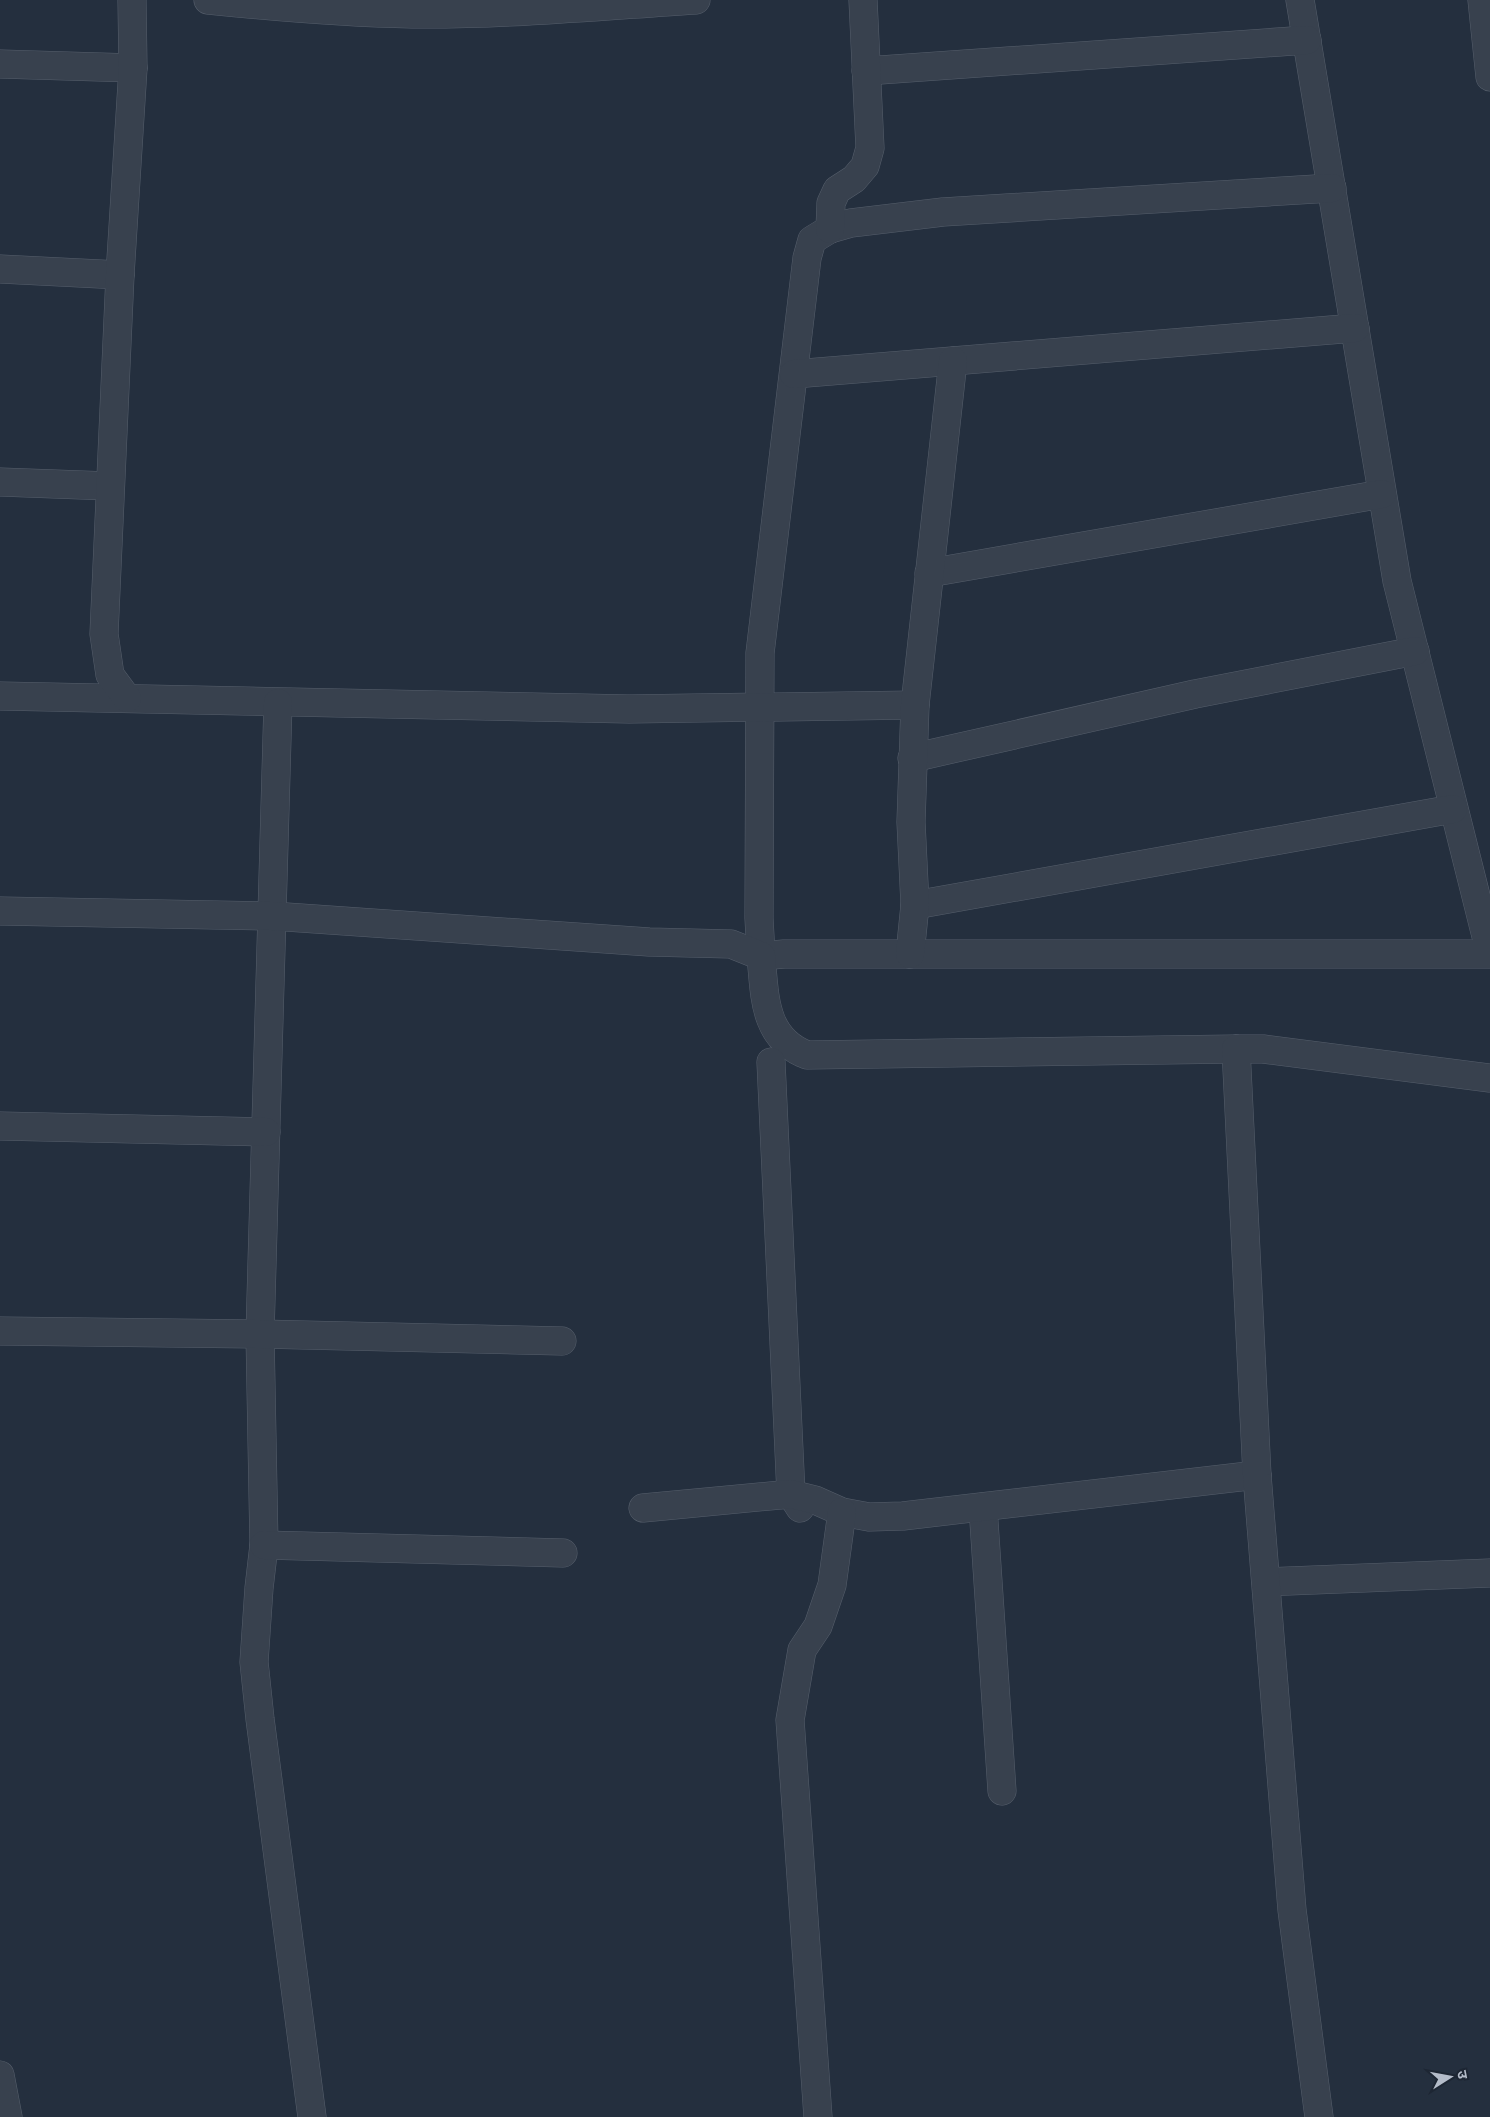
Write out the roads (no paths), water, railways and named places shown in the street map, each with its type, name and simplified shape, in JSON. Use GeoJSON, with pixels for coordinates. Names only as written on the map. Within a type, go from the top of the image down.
{"type":"FeatureCollection","features":[{"type":"Feature","properties":{"kind":"street"},"geometry":{"type":"LineString","coordinates":[[127,698],[110,675],[104,634],[109,486],[120,274],[134,68],[132,0]]}},
{"type":"Feature","properties":{"kind":"street"},"geometry":{"type":"LineString","coordinates":[[208,0],[323,12],[414,14],[608,6],[696,0]]}},
{"type":"Feature","properties":{"kind":"street"},"geometry":{"type":"LineString","coordinates":[[830,229],[831,203],[837,190],[854,179],[865,166],[870,148],[863,0]]}},
{"type":"Feature","properties":{"kind":"street"},"geometry":{"type":"LineString","coordinates":[[0,910],[272,916],[649,942],[730,944],[761,956],[784,954],[1490,953],[1397,581],[1300,0]]}},
{"type":"Feature","properties":{"kind":"street"},"geometry":{"type":"LineString","coordinates":[[1482,0],[1490,77]]}},
{"type":"Feature","properties":{"kind":"street"},"geometry":{"type":"LineString","coordinates":[[866,71],[1307,40]]}},
{"type":"Feature","properties":{"kind":"street"},"geometry":{"type":"LineString","coordinates":[[0,64],[134,68]]}},
{"type":"Feature","properties":{"kind":"street"},"geometry":{"type":"LineString","coordinates":[[1332,188],[943,212],[851,224],[830,229],[812,240],[807,258],[760,653],[759,918],[765,1001],[770,1019],[780,1036],[794,1049],[807,1055],[1263,1049],[1490,1078]]}},
{"type":"Feature","properties":{"kind":"street"},"geometry":{"type":"LineString","coordinates":[[0,269],[120,274]]}},
{"type":"Feature","properties":{"kind":"street"},"geometry":{"type":"LineString","coordinates":[[794,374],[1355,328]]}},
{"type":"Feature","properties":{"kind":"street"},"geometry":{"type":"LineString","coordinates":[[910,954],[915,905],[911,822],[914,705],[953,361]]}},
{"type":"Feature","properties":{"kind":"street"},"geometry":{"type":"LineString","coordinates":[[0,482],[109,486]]}},
{"type":"Feature","properties":{"kind":"street"},"geometry":{"type":"LineString","coordinates":[[929,573],[1382,494]]}},
{"type":"Feature","properties":{"kind":"street"},"geometry":{"type":"LineString","coordinates":[[912,758],[1196,694],[1415,652]]}},
{"type":"Feature","properties":{"kind":"street"},"geometry":{"type":"LineString","coordinates":[[0,696],[629,709],[914,705]]}},
{"type":"Feature","properties":{"kind":"street"},"geometry":{"type":"LineString","coordinates":[[278,703],[260,1334],[264,1545],[254,1662],[312,2117]]}},
{"type":"Feature","properties":{"kind":"street"},"geometry":{"type":"LineString","coordinates":[[915,905],[1453,809]]}},
{"type":"Feature","properties":{"kind":"street"},"geometry":{"type":"LineString","coordinates":[[1236,1049],[1257,1475],[1292,1910],[1319,2117]]}},
{"type":"Feature","properties":{"kind":"street"},"geometry":{"type":"LineString","coordinates":[[771,1062],[796,1503]]}},
{"type":"Feature","properties":{"kind":"street"},"geometry":{"type":"LineString","coordinates":[[0,1126],[266,1132]]}},
{"type":"Feature","properties":{"kind":"street"},"geometry":{"type":"LineString","coordinates":[[0,1331],[260,1334],[562,1341]]}},
{"type":"Feature","properties":{"kind":"street"},"geometry":{"type":"LineString","coordinates":[[644,1508],[796,1503],[815,1500],[842,1512],[868,1516],[903,1516],[1257,1475]]}},
{"type":"Feature","properties":{"kind":"street"},"geometry":{"type":"LineString","coordinates":[[983,1507],[1002,1791]]}},
{"type":"Feature","properties":{"kind":"street"},"geometry":{"type":"LineString","coordinates":[[818,2117],[790,1720],[802,1650],[818,1626],[832,1585],[842,1512]]}},
{"type":"Feature","properties":{"kind":"street"},"geometry":{"type":"LineString","coordinates":[[264,1545],[563,1552]]}},
{"type":"Feature","properties":{"kind":"street"},"geometry":{"type":"LineString","coordinates":[[1266,1582],[1490,1573]]}},
{"type":"Feature","properties":{"kind":"street"},"geometry":{"type":"LineString","coordinates":[[0,2075],[8,2117]]}}]}
